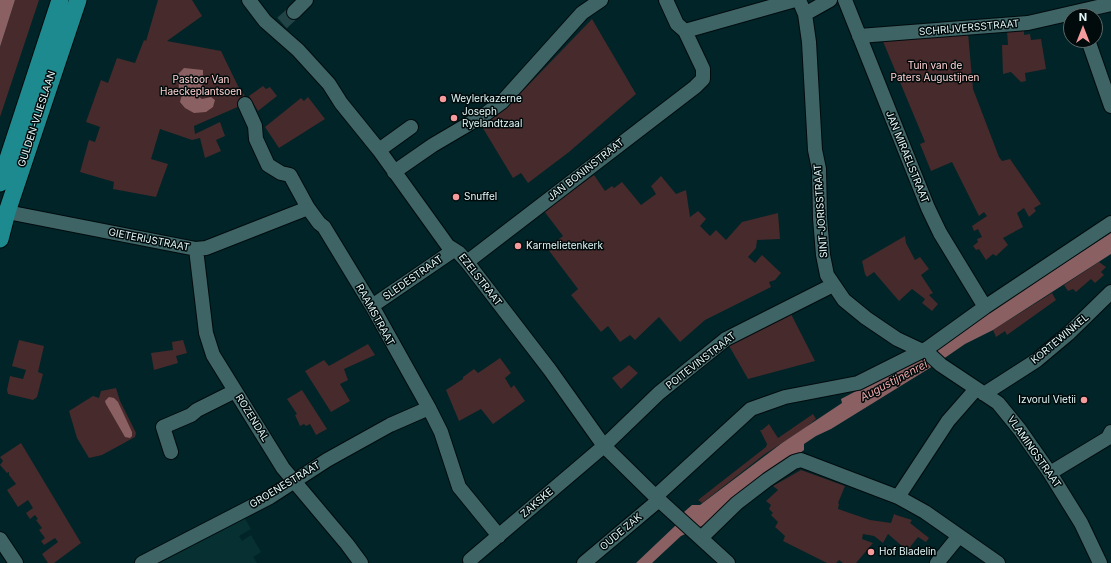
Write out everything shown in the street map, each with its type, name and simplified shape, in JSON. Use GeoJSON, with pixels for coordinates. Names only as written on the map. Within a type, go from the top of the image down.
{"type":"FeatureCollection","features":[{"type":"Feature","properties":{"kind":"main road","name":"GULDEN-VLIESLAAN"},"geometry":{"type":"LineString","coordinates":[[0,183],[60,0]]}},
{"type":"Feature","properties":{"kind":"main road","name":"GULDEN-VLIESLAAN"},"geometry":{"type":"LineString","coordinates":[[0,239],[7,212],[78,0]]}},
{"type":"Feature","properties":{"kind":"street","name":"EZELSTRAAT"},"geometry":{"type":"LineString","coordinates":[[249,0],[265,21],[278,27],[319,71],[341,103],[379,150],[448,246],[466,262],[550,370],[604,446],[676,516],[728,563]]}},
{"type":"Feature","properties":{"kind":"street"},"geometry":{"type":"LineString","coordinates":[[294,12],[306,0]]}},
{"type":"Feature","properties":{"kind":"street"},"geometry":{"type":"LineString","coordinates":[[394,172],[433,144],[484,115],[502,102],[582,13],[601,0]]}},
{"type":"Feature","properties":{"kind":"street"},"geometry":{"type":"LineString","coordinates":[[666,0],[677,24],[685,31],[795,0]]}},
{"type":"Feature","properties":{"kind":"street","name":"SINT-JORISSTRAAT"},"geometry":{"type":"LineString","coordinates":[[799,0],[805,14],[815,150],[819,169],[818,197],[822,246],[827,275],[832,285],[844,300],[882,330],[926,352],[941,365]]}},
{"type":"Feature","properties":{"kind":"street"},"geometry":{"type":"LineString","coordinates":[[805,14],[830,0]]}},
{"type":"Feature","properties":{"kind":"street","name":"JAN MIRAELSTRAAT"},"geometry":{"type":"LineString","coordinates":[[845,0],[928,208],[940,233],[985,307]]}},
{"type":"Feature","properties":{"kind":"street","name":"SCHRIJVERSSTRAAT"},"geometry":{"type":"LineString","coordinates":[[1089,8],[1111,4]]}},
{"type":"Feature","properties":{"kind":"street","name":"SCHRIJVERSSTRAAT"},"geometry":{"type":"LineString","coordinates":[[859,36],[1028,23],[1063,14]]}},
{"type":"Feature","properties":{"kind":"street","name":"JAN BONINSTRAAT"},"geometry":{"type":"LineString","coordinates":[[466,262],[695,87],[704,76],[704,69],[685,31]]}},
{"type":"Feature","properties":{"kind":"street"},"geometry":{"type":"LineString","coordinates":[[1091,48],[1111,106]]}},
{"type":"Feature","properties":{"kind":"street","name":"RAAMSTRAAT"},"geometry":{"type":"LineString","coordinates":[[245,104],[255,126],[256,139],[268,166],[281,173],[290,175],[308,208],[319,223],[324,227],[372,306],[429,408],[441,432],[459,487],[499,536]]}},
{"type":"Feature","properties":{"kind":"street"},"geometry":{"type":"LineString","coordinates":[[379,150],[411,127]]}},
{"type":"Feature","properties":{"kind":"street","name":"GIETERIJSTRAAT"},"geometry":{"type":"LineString","coordinates":[[7,212],[196,249],[212,246],[308,208]]}},
{"type":"Feature","properties":{"kind":"street"},"geometry":{"type":"LineString","coordinates":[[926,352],[985,307],[1111,223]]}},
{"type":"Feature","properties":{"kind":"street","name":"ROZENDAL"},"geometry":{"type":"LineString","coordinates":[[196,249],[209,345],[235,391],[294,482],[348,544],[361,563]]}},
{"type":"Feature","properties":{"kind":"street","name":"SLEDESTRAAT"},"geometry":{"type":"LineString","coordinates":[[372,306],[454,250]]}},
{"type":"Feature","properties":{"kind":"street","name":"POITEVINSTRAAT"},"geometry":{"type":"LineString","coordinates":[[604,446],[659,393],[726,339],[832,285]]}},
{"type":"Feature","properties":{"kind":"street","name":"KORTEWINKEL"},"geometry":{"type":"LineString","coordinates":[[898,496],[948,421],[980,391],[1037,360],[1068,334],[1111,292]]}},
{"type":"Feature","properties":{"kind":"street","name":"OUDE ZAK"},"geometry":{"type":"LineString","coordinates":[[584,563],[657,498],[751,409],[785,397],[858,384],[926,352]]}},
{"type":"Feature","properties":{"kind":"street","name":"VLAMINGSTRAAT"},"geometry":{"type":"LineString","coordinates":[[941,365],[998,403],[1016,424],[1050,473],[1081,523],[1100,563]]}},
{"type":"Feature","properties":{"kind":"street"},"geometry":{"type":"LineString","coordinates":[[172,452],[162,427],[191,415],[197,410],[235,391]]}},
{"type":"Feature","properties":{"kind":"street","name":"GROENESTRAAT"},"geometry":{"type":"LineString","coordinates":[[142,563],[270,496],[327,460],[383,429],[429,408]]}},
{"type":"Feature","properties":{"kind":"street"},"geometry":{"type":"LineString","coordinates":[[1050,473],[1108,438],[1111,432]]}},
{"type":"Feature","properties":{"kind":"street","name":"ZAKSKE"},"geometry":{"type":"LineString","coordinates":[[470,560],[604,446]]}},
{"type":"Feature","properties":{"kind":"street"},"geometry":{"type":"LineString","coordinates":[[698,535],[772,476],[794,462],[801,460],[898,496],[925,512],[998,563]]}},
{"type":"Feature","properties":{"kind":"street"},"geometry":{"type":"LineString","coordinates":[[937,563],[959,536]]}},
{"type":"Feature","properties":{"kind":"street"},"geometry":{"type":"LineString","coordinates":[[0,539],[16,563]]}},
{"type":"Feature","properties":{"kind":"shaded area"},"geometry":{"type":"Polygon","coordinates":[[[244,517],[251,529],[239,536],[242,541],[251,535],[261,552],[253,557],[257,563],[156,563],[244,517]]]}},
{"type":"Feature","properties":{"kind":"green space"},"geometry":{"type":"Polygon","coordinates":[[[15,0],[39,0],[0,117],[0,47],[15,0]]]}},
{"type":"Feature","properties":{"kind":"green space","name":"Pastoor Van Haeckeplantsoen"},"geometry":{"type":"Polygon","coordinates":[[[158,0],[192,0],[202,16],[167,41],[221,51],[238,86],[249,102],[194,126],[195,134],[220,122],[225,136],[216,140],[221,151],[205,158],[200,138],[192,140],[160,129],[151,159],[168,164],[156,197],[113,189],[114,182],[80,172],[89,140],[95,142],[100,127],[86,122],[101,80],[108,83],[117,58],[135,63],[144,40],[146,41],[158,0]]]}},
{"type":"Feature","properties":{"kind":"green space"},"geometry":{"type":"Polygon","coordinates":[[[592,19],[636,94],[569,152],[528,183],[521,173],[513,178],[481,125],[514,100],[592,19]]]}},
{"type":"Feature","properties":{"kind":"green space"},"geometry":{"type":"Polygon","coordinates":[[[1024,29],[1024,35],[1030,34],[1031,40],[1041,39],[1046,69],[1025,73],[1026,81],[1021,82],[1011,72],[1003,74],[1002,45],[1008,45],[1007,31],[1024,29]]]}},
{"type":"Feature","properties":{"kind":"green space","name":"Tuin van de Paters Augustijnen"},"geometry":{"type":"Polygon","coordinates":[[[968,33],[973,89],[999,157],[1002,161],[1010,159],[1041,204],[1034,208],[1036,211],[1029,217],[1024,208],[1017,213],[1023,227],[1003,238],[1008,245],[996,256],[993,254],[986,260],[979,249],[976,250],[973,246],[978,242],[977,239],[982,237],[978,229],[974,231],[972,226],[987,216],[984,212],[979,216],[952,162],[931,171],[920,144],[925,142],[882,39],[968,33]]]}},
{"type":"Feature","properties":{"kind":"green space"},"geometry":{"type":"Polygon","coordinates":[[[263,86],[266,89],[270,87],[277,96],[258,111],[249,96],[263,86]]]}},
{"type":"Feature","properties":{"kind":"green space"},"geometry":{"type":"Polygon","coordinates":[[[308,97],[325,119],[279,148],[265,127],[301,98],[304,101],[308,97]]]}},
{"type":"Feature","properties":{"kind":"green space"},"geometry":{"type":"Polygon","coordinates":[[[594,175],[605,191],[612,186],[614,188],[622,182],[641,205],[656,194],[651,186],[661,176],[676,194],[686,190],[690,217],[698,211],[706,219],[700,226],[710,236],[716,230],[726,240],[742,222],[778,213],[780,239],[757,240],[756,248],[748,257],[755,263],[762,255],[781,273],[775,280],[769,282],[771,287],[705,320],[680,342],[659,317],[635,340],[630,335],[620,342],[608,326],[601,332],[571,295],[578,289],[547,248],[563,236],[544,211],[594,175]]]}},
{"type":"Feature","properties":{"kind":"green space"},"geometry":{"type":"Polygon","coordinates":[[[905,236],[906,243],[915,260],[920,257],[929,269],[921,275],[933,293],[929,295],[938,304],[932,311],[922,303],[925,299],[912,289],[899,301],[874,272],[867,277],[865,274],[862,261],[905,236]]]}},
{"type":"Feature","properties":{"kind":"green space"},"geometry":{"type":"Polygon","coordinates":[[[1099,262],[1106,267],[1101,272],[1104,275],[1095,283],[1091,279],[1076,292],[1073,289],[1068,291],[1064,285],[1099,262]]]}},
{"type":"Feature","properties":{"kind":"green space"},"geometry":{"type":"Polygon","coordinates":[[[1052,293],[1056,300],[1007,335],[1005,331],[996,337],[993,330],[1052,293]]]}},
{"type":"Feature","properties":{"kind":"green space"},"geometry":{"type":"Polygon","coordinates":[[[790,312],[815,361],[748,379],[728,344],[790,312]]]}},
{"type":"Feature","properties":{"kind":"green space"},"geometry":{"type":"Polygon","coordinates":[[[19,340],[44,346],[38,372],[43,374],[37,397],[33,400],[8,394],[7,390],[10,376],[23,379],[26,370],[12,366],[19,340]]]}},
{"type":"Feature","properties":{"kind":"green space"},"geometry":{"type":"Polygon","coordinates":[[[183,340],[187,353],[176,356],[178,363],[154,370],[151,353],[173,350],[172,342],[183,340]]]}},
{"type":"Feature","properties":{"kind":"green space"},"geometry":{"type":"Polygon","coordinates":[[[368,344],[375,355],[344,369],[348,380],[340,384],[350,401],[331,412],[305,371],[324,360],[329,366],[368,344]]]}},
{"type":"Feature","properties":{"kind":"green space"},"geometry":{"type":"Polygon","coordinates":[[[500,358],[511,373],[505,378],[511,388],[514,385],[525,401],[493,424],[481,409],[459,421],[446,390],[463,379],[463,377],[474,369],[478,373],[500,358]]]}},
{"type":"Feature","properties":{"kind":"green space"},"geometry":{"type":"Polygon","coordinates":[[[629,365],[638,373],[621,389],[612,378],[629,365]]]}},
{"type":"Feature","properties":{"kind":"green space"},"geometry":{"type":"Polygon","coordinates":[[[116,388],[120,401],[136,433],[135,437],[102,455],[89,458],[77,438],[69,411],[93,396],[99,398],[101,391],[116,388]]]}},
{"type":"Feature","properties":{"kind":"green space"},"geometry":{"type":"Polygon","coordinates":[[[302,390],[327,429],[316,435],[310,424],[300,426],[295,415],[297,414],[287,399],[302,390]]]}},
{"type":"Feature","properties":{"kind":"green space"},"geometry":{"type":"Polygon","coordinates":[[[813,414],[816,419],[805,428],[765,454],[702,503],[698,500],[766,447],[767,444],[760,430],[769,424],[778,438],[813,414]]]}},
{"type":"Feature","properties":{"kind":"green space"},"geometry":{"type":"Polygon","coordinates":[[[21,443],[81,543],[54,563],[48,563],[42,554],[58,542],[55,538],[44,545],[41,541],[45,538],[39,530],[42,528],[36,520],[38,519],[35,515],[30,519],[26,513],[33,508],[28,500],[18,507],[7,490],[16,484],[9,475],[9,472],[7,473],[0,465],[3,461],[0,457],[21,443]]]}},
{"type":"Feature","properties":{"kind":"green space"},"geometry":{"type":"Polygon","coordinates":[[[801,470],[845,486],[838,503],[838,509],[870,520],[891,523],[894,514],[912,520],[910,523],[929,538],[926,542],[918,537],[910,547],[913,549],[910,553],[888,534],[883,543],[874,536],[863,534],[862,539],[873,543],[856,563],[843,563],[839,560],[836,563],[827,563],[783,541],[785,536],[775,527],[778,522],[771,515],[773,513],[769,509],[771,505],[766,501],[778,490],[773,486],[801,470]]]}},
{"type":"Feature","properties":{"kind":"water"},"geometry":{"type":"Polygon","coordinates":[[[0,0],[15,0],[0,47],[0,0]]]}},
{"type":"Feature","properties":{"kind":"water"},"geometry":{"type":"Polygon","coordinates":[[[184,68],[203,70],[203,84],[199,97],[202,99],[211,97],[215,100],[213,107],[206,112],[194,113],[185,108],[180,102],[183,90],[179,88],[178,74],[184,68]]]}},
{"type":"Feature","properties":{"kind":"water","name":"Augustijnenrei"},"geometry":{"type":"Polygon","coordinates":[[[1111,233],[1111,254],[993,330],[965,344],[933,366],[804,444],[804,450],[704,525],[681,536],[652,563],[636,563],[675,526],[684,512],[692,505],[700,505],[782,443],[842,403],[841,399],[919,358],[1111,233]]]}},
{"type":"Feature","properties":{"kind":"water"},"geometry":{"type":"Polygon","coordinates":[[[109,397],[114,398],[118,402],[132,432],[132,436],[130,438],[125,437],[106,404],[105,401],[109,397]]]}},
{"type":"Feature","properties":{"kind":"tunnel"},"geometry":{"type":"LineString","coordinates":[[282,23],[294,12]]}},
{"type":"Feature","properties":{"kind":"place","name":"Weylerkazerne"},"geometry":{"type":"Point","coordinates":[443,99]}},
{"type":"Feature","properties":{"kind":"place","name":"Joseph Ryelandtzaal"},"geometry":{"type":"Point","coordinates":[454,118]}},
{"type":"Feature","properties":{"kind":"place","name":"Snuffel"},"geometry":{"type":"Point","coordinates":[456,197]}},
{"type":"Feature","properties":{"kind":"place","name":"Karmelietenkerk"},"geometry":{"type":"Point","coordinates":[518,246]}},
{"type":"Feature","properties":{"kind":"place","name":"Izvorul Vietii"},"geometry":{"type":"Point","coordinates":[1084,400]}},
{"type":"Feature","properties":{"kind":"place","name":"Hof Bladelin"},"geometry":{"type":"Point","coordinates":[871,552]}}]}
